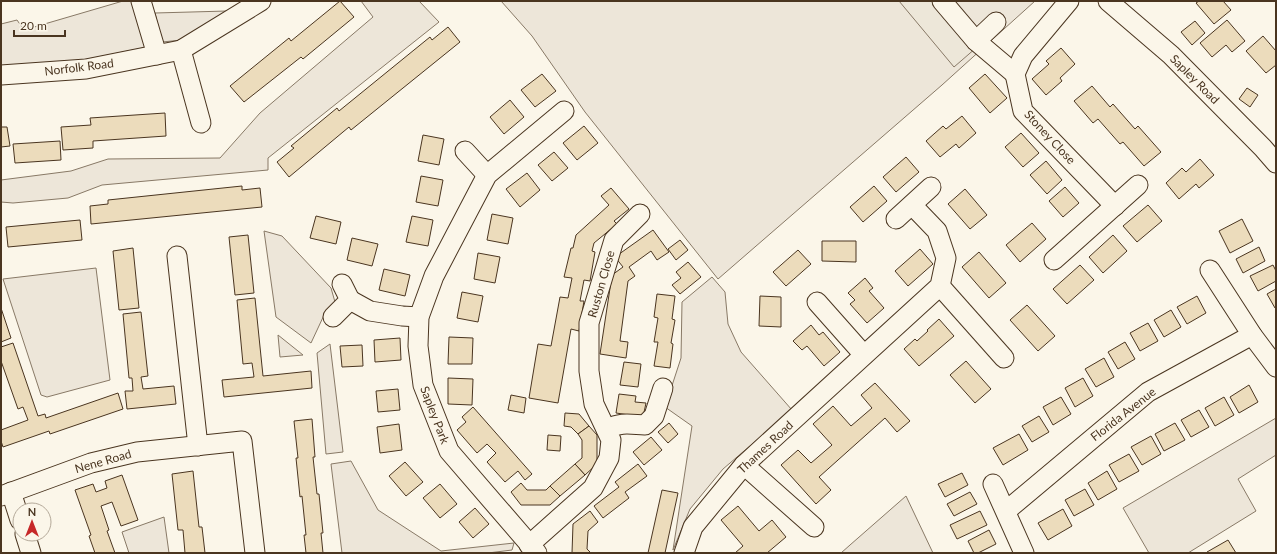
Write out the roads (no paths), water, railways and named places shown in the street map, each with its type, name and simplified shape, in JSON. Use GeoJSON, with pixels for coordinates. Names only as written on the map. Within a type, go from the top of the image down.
{"type":"FeatureCollection","features":[{"type":"Feature","properties":{"kind":"street"},"geometry":{"type":"LineString","coordinates":[[141,1],[157,55]]}},
{"type":"Feature","properties":{"kind":"street","name":"Norfolk Road"},"geometry":{"type":"LineString","coordinates":[[1,75],[86,69],[181,50],[261,1]]}},
{"type":"Feature","properties":{"kind":"street"},"geometry":{"type":"LineString","coordinates":[[942,1],[976,41],[1015,74],[1023,56],[1069,1]]}},
{"type":"Feature","properties":{"kind":"street","name":"Sapley Road"},"geometry":{"type":"LineString","coordinates":[[1108,1],[1171,55],[1276,163]]}},
{"type":"Feature","properties":{"kind":"street"},"geometry":{"type":"LineString","coordinates":[[976,41],[996,22]]}},
{"type":"Feature","properties":{"kind":"street"},"geometry":{"type":"LineString","coordinates":[[181,50],[201,123]]}},
{"type":"Feature","properties":{"kind":"street","name":"Stoney Close"},"geometry":{"type":"LineString","coordinates":[[1015,74],[1023,111],[1115,206]]}},
{"type":"Feature","properties":{"kind":"street","name":"Sapley Park"},"geometry":{"type":"LineString","coordinates":[[533,549],[449,452],[422,385],[418,346],[419,317],[434,276],[487,175],[564,112]]}},
{"type":"Feature","properties":{"kind":"street"},"geometry":{"type":"LineString","coordinates":[[465,151],[487,175]]}},
{"type":"Feature","properties":{"kind":"street"},"geometry":{"type":"LineString","coordinates":[[1054,260],[1138,186]]}},
{"type":"Feature","properties":{"kind":"street"},"geometry":{"type":"LineString","coordinates":[[896,219],[931,188]]}},
{"type":"Feature","properties":{"kind":"street"},"geometry":{"type":"LineString","coordinates":[[912,205],[936,231],[946,258],[940,286],[1004,358]]}},
{"type":"Feature","properties":{"kind":"street","name":"Ruston Close"},"geometry":{"type":"LineString","coordinates":[[533,549],[593,488],[609,458],[611,440],[594,404],[589,371],[589,323],[614,240],[640,214]]}},
{"type":"Feature","properties":{"kind":"street"},"geometry":{"type":"LineString","coordinates":[[177,256],[198,446]]}},
{"type":"Feature","properties":{"kind":"street"},"geometry":{"type":"LineString","coordinates":[[1210,270],[1252,334],[1276,367]]}},
{"type":"Feature","properties":{"kind":"street","name":"Thames Road"},"geometry":{"type":"LineString","coordinates":[[684,553],[693,527],[744,465],[940,286]]}},
{"type":"Feature","properties":{"kind":"street"},"geometry":{"type":"LineString","coordinates":[[333,317],[346,292],[370,311],[419,317]]}},
{"type":"Feature","properties":{"kind":"street"},"geometry":{"type":"LineString","coordinates":[[817,302],[864,355]]}},
{"type":"Feature","properties":{"kind":"street","name":"Florida Avenue"},"geometry":{"type":"LineString","coordinates":[[1006,511],[1148,392],[1252,334]]}},
{"type":"Feature","properties":{"kind":"street"},"geometry":{"type":"LineString","coordinates":[[606,429],[625,423],[645,425],[654,416],[663,388]]}},
{"type":"Feature","properties":{"kind":"street","name":"Nene Road"},"geometry":{"type":"LineString","coordinates":[[12,505],[6,494],[91,463],[137,452],[242,441],[255,553]]}},
{"type":"Feature","properties":{"kind":"street"},"geometry":{"type":"LineString","coordinates":[[744,465],[814,527]]}},
{"type":"Feature","properties":{"kind":"street"},"geometry":{"type":"LineString","coordinates":[[994,484],[1024,553]]}},
{"type":"Feature","properties":{"kind":"street"},"geometry":{"type":"LineString","coordinates":[[28,542],[31,553]]}}]}
